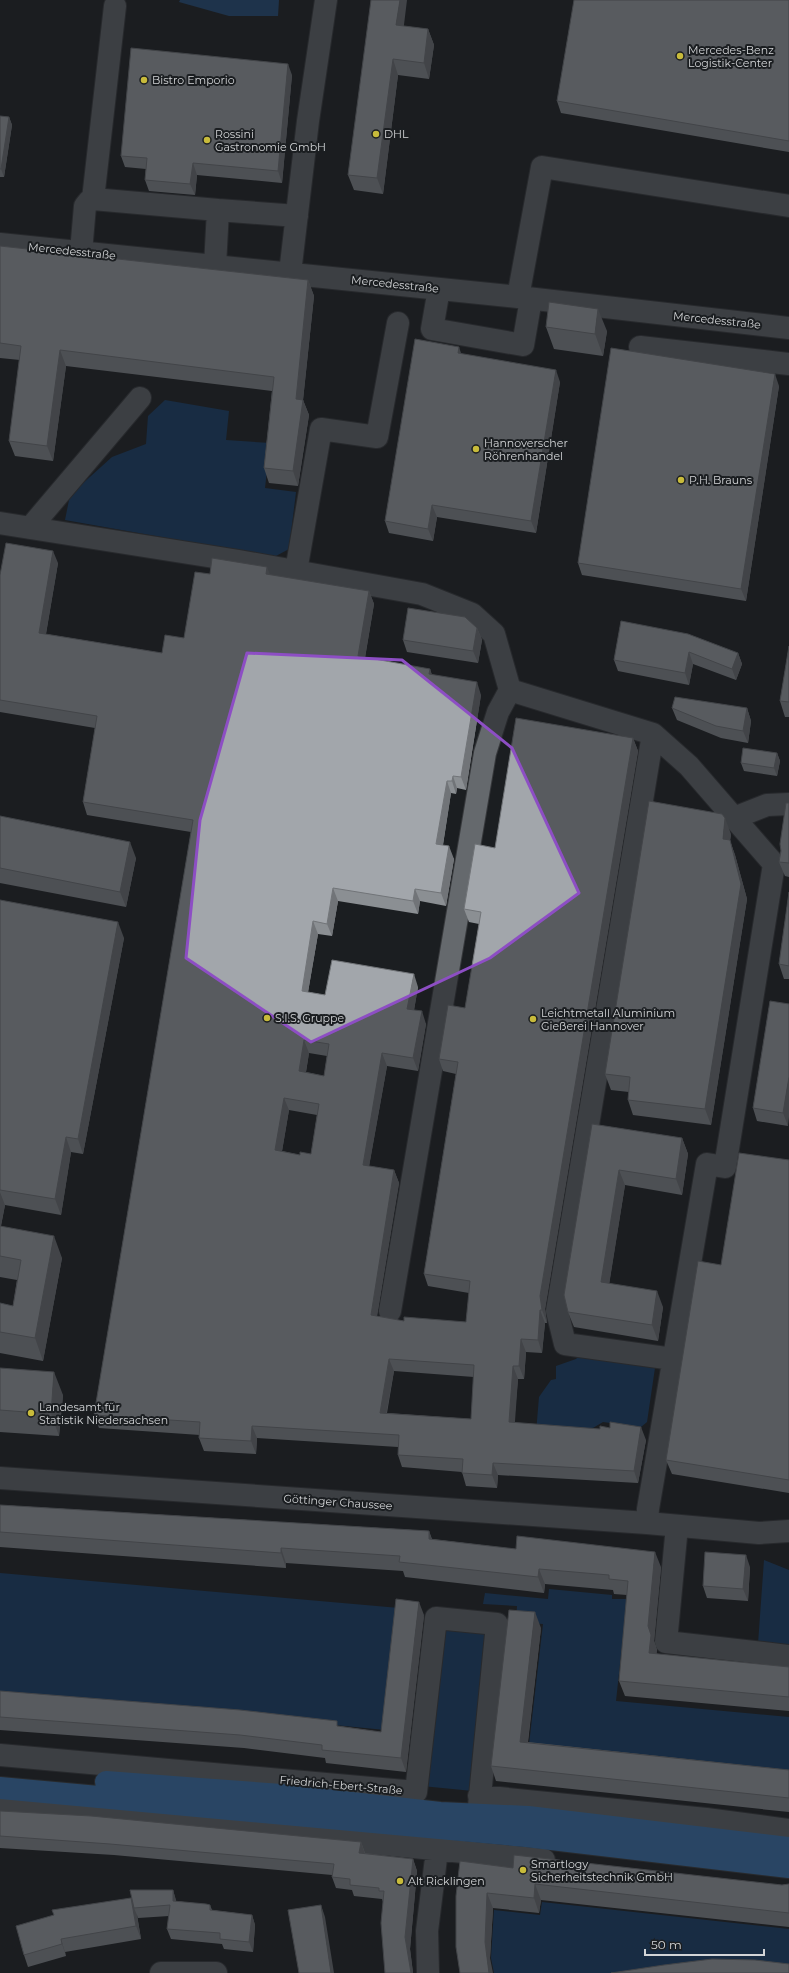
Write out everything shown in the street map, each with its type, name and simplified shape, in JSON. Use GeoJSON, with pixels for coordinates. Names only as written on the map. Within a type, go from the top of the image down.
{"type":"FeatureCollection","features":[{"type":"Feature","properties":{"kind":"main road","name":"Friedrich-Ebert-Straße"},"geometry":{"type":"LineString","coordinates":[[0,1773],[281,1795],[478,1806],[528,1817],[704,1828],[789,1848]]}},
{"type":"Feature","properties":{"kind":"main road"},"geometry":{"type":"LineString","coordinates":[[0,1788],[278,1812],[439,1839],[534,1836],[789,1867]]}},
{"type":"Feature","properties":{"kind":"street"},"geometry":{"type":"LineString","coordinates":[[290,273],[296,216],[326,0]]}},
{"type":"Feature","properties":{"kind":"street"},"geometry":{"type":"LineString","coordinates":[[93,199],[115,6]]}},
{"type":"Feature","properties":{"kind":"street"},"geometry":{"type":"LineString","coordinates":[[439,289],[432,329],[523,345],[525,298],[542,167],[789,206]]}},
{"type":"Feature","properties":{"kind":"street"},"geometry":{"type":"LineString","coordinates":[[81,252],[85,206],[93,199],[296,216]]}},
{"type":"Feature","properties":{"kind":"street"},"geometry":{"type":"LineString","coordinates":[[215,266],[218,210]]}},
{"type":"Feature","properties":{"kind":"street","name":"Mercedesstraße"},"geometry":{"type":"LineString","coordinates":[[0,244],[525,298],[789,328]]}},
{"type":"Feature","properties":{"kind":"street"},"geometry":{"type":"LineString","coordinates":[[296,571],[321,429],[377,437],[398,323]]}},
{"type":"Feature","properties":{"kind":"street"},"geometry":{"type":"LineString","coordinates":[[640,347],[789,364]]}},
{"type":"Feature","properties":{"kind":"street"},"geometry":{"type":"LineString","coordinates":[[30,528],[140,398]]}},
{"type":"Feature","properties":{"kind":"street"},"geometry":{"type":"LineString","coordinates":[[0,523],[296,571],[422,594],[472,614],[494,634],[510,690],[498,712],[485,753],[390,1310]]}},
{"type":"Feature","properties":{"kind":"street"},"geometry":{"type":"LineString","coordinates":[[510,690],[653,734],[689,766],[774,864],[726,1167],[706,1164],[648,1509],[647,1523]]}},
{"type":"Feature","properties":{"kind":"street"},"geometry":{"type":"LineString","coordinates":[[653,734],[557,1312],[565,1344],[673,1360]]}},
{"type":"Feature","properties":{"kind":"street"},"geometry":{"type":"LineString","coordinates":[[734,818],[767,805],[789,804]]}},
{"type":"Feature","properties":{"kind":"street"},"geometry":{"type":"LineString","coordinates":[[728,1152],[751,1156]]}},
{"type":"Feature","properties":{"kind":"street","name":"Göttinger Chaussee"},"geometry":{"type":"LineString","coordinates":[[0,1478],[647,1523],[759,1533],[789,1531]]}},
{"type":"Feature","properties":{"kind":"street"},"geometry":{"type":"LineString","coordinates":[[677,1526],[666,1642],[789,1656]]}},
{"type":"Feature","properties":{"kind":"street","name":"Göttinger Chaussee"},"geometry":{"type":"LineString","coordinates":[[759,1533],[789,1545]]}},
{"type":"Feature","properties":{"kind":"street","name":"Friedrich-Ebert-Straße"},"geometry":{"type":"LineString","coordinates":[[0,1755],[416,1792],[436,1618],[497,1624],[478,1806]]}},
{"type":"Feature","properties":{"kind":"street"},"geometry":{"type":"LineString","coordinates":[[0,1806],[439,1839],[567,1862]]}},
{"type":"Feature","properties":{"kind":"street","name":"Friedrich-Ebert-Straße"},"geometry":{"type":"LineString","coordinates":[[704,1828],[789,1830]]}},
{"type":"Feature","properties":{"kind":"street"},"geometry":{"type":"LineString","coordinates":[[428,1973],[426,1931],[439,1839]]}},
{"type":"Feature","properties":{"kind":"street"},"geometry":{"type":"LineString","coordinates":[[160,1973],[216,1973]]}},
{"type":"Feature","properties":{"kind":"highlighted area"},"geometry":{"type":"Polygon","coordinates":[[[247,653],[402,660],[512,748],[579,893],[490,958],[311,1042],[186,958],[200,820],[247,653]]]}},
{"type":"Feature","properties":{"kind":"shaded area"},"geometry":{"type":"Polygon","coordinates":[[[180,0],[279,0],[278,16],[229,16],[179,2],[180,0]]]}},
{"type":"Feature","properties":{"kind":"shaded area"},"geometry":{"type":"Polygon","coordinates":[[[165,400],[229,411],[226,440],[270,443],[265,488],[296,492],[289,549],[274,557],[65,520],[70,495],[112,457],[146,444],[148,416],[165,400]]]}},
{"type":"Feature","properties":{"kind":"shaded area"},"geometry":{"type":"Polygon","coordinates":[[[584,1351],[656,1361],[647,1422],[641,1427],[603,1422],[581,1435],[536,1433],[539,1397],[551,1380],[556,1379],[556,1366],[576,1359],[584,1351]]]}},
{"type":"Feature","properties":{"kind":"shaded area"},"geometry":{"type":"Polygon","coordinates":[[[764,1560],[789,1570],[789,1647],[758,1644],[764,1560]]]}},
{"type":"Feature","properties":{"kind":"shaded area"},"geometry":{"type":"Polygon","coordinates":[[[0,1573],[399,1608],[385,1730],[0,1692],[0,1573]]]}},
{"type":"Feature","properties":{"kind":"shaded area"},"geometry":{"type":"Polygon","coordinates":[[[549,1589],[612,1595],[612,1599],[627,1599],[616,1701],[789,1717],[789,1780],[528,1753],[543,1624],[516,1622],[517,1606],[483,1604],[485,1593],[548,1599],[549,1589]]]}},
{"type":"Feature","properties":{"kind":"shaded area"},"geometry":{"type":"Polygon","coordinates":[[[440,1624],[490,1629],[473,1791],[422,1786],[440,1624]]]}},
{"type":"Feature","properties":{"kind":"shaded area"},"geometry":{"type":"Polygon","coordinates":[[[542,1902],[789,1929],[789,1973],[494,1973],[491,1958],[494,1910],[540,1915],[542,1902]]]}},
{"type":"Feature","properties":{"kind":"building","name":"DHL"},"geometry":{"type":"Polygon","coordinates":[[[371,0],[400,0],[396,25],[428,29],[424,63],[393,59],[377,178],[348,175],[371,0]]]}},
{"type":"Feature","properties":{"kind":"building","name":"Mercedes-Benz Logistik-Center"},"geometry":{"type":"Polygon","coordinates":[[[574,0],[789,0],[789,141],[557,101],[574,0]]]}},
{"type":"Feature","properties":{"kind":"building","name":"Rossini Gastronomie GmbH"},"geometry":{"type":"Polygon","coordinates":[[[131,48],[288,64],[278,171],[193,163],[190,184],[145,180],[147,158],[121,156],[131,48]]]}},
{"type":"Feature","properties":{"kind":"building"},"geometry":{"type":"Polygon","coordinates":[[[0,116],[9,117],[1,169],[0,169],[0,116]]]}},
{"type":"Feature","properties":{"kind":"building"},"geometry":{"type":"Polygon","coordinates":[[[0,246],[308,280],[296,399],[303,400],[293,471],[264,468],[274,377],[60,350],[47,446],[9,441],[21,346],[0,343],[0,246]]]}},
{"type":"Feature","properties":{"kind":"building"},"geometry":{"type":"Polygon","coordinates":[[[549,302],[598,309],[595,334],[546,327],[549,302]]]}},
{"type":"Feature","properties":{"kind":"building","name":"Hannoverscher Röhrenhandel"},"geometry":{"type":"Polygon","coordinates":[[[415,339],[459,347],[458,353],[556,370],[531,521],[432,505],[428,529],[385,521],[415,339]]]}},
{"type":"Feature","properties":{"kind":"building","name":"P.H. Brauns"},"geometry":{"type":"Polygon","coordinates":[[[611,348],[775,374],[741,589],[578,563],[611,348]]]}},
{"type":"Feature","properties":{"kind":"building"},"geometry":{"type":"Polygon","coordinates":[[[6,543],[53,551],[39,633],[162,653],[165,635],[184,638],[195,572],[210,574],[212,558],[267,567],[266,574],[369,591],[358,656],[430,669],[429,674],[477,682],[461,777],[453,776],[452,781],[447,781],[436,844],[449,846],[441,893],[415,889],[413,901],[333,888],[327,924],[313,921],[302,991],[325,995],[332,960],[414,974],[407,1009],[422,1011],[413,1058],[382,1053],[363,1165],[394,1170],[371,1315],[404,1321],[404,1317],[466,1322],[470,1281],[424,1274],[458,1062],[439,1059],[448,1005],[465,1008],[481,912],[464,909],[475,844],[495,848],[516,718],[633,738],[540,1296],[542,1310],[540,1310],[538,1340],[521,1339],[519,1366],[513,1366],[509,1422],[600,1429],[600,1426],[610,1428],[610,1422],[641,1427],[634,1471],[493,1463],[492,1475],[462,1473],[463,1459],[398,1455],[399,1435],[252,1426],[251,1441],[199,1438],[200,1422],[94,1415],[193,820],[83,802],[97,716],[0,700],[0,575],[6,543]],[[304,1040],[299,1071],[324,1076],[329,1044],[304,1040]],[[284,1098],[275,1150],[300,1155],[300,1152],[311,1154],[319,1104],[284,1098]],[[389,1359],[380,1413],[471,1419],[474,1365],[389,1359]]]}},
{"type":"Feature","properties":{"kind":"building"},"geometry":{"type":"Polygon","coordinates":[[[408,608],[465,617],[477,628],[473,651],[403,640],[408,608]]]}},
{"type":"Feature","properties":{"kind":"building"},"geometry":{"type":"Polygon","coordinates":[[[621,621],[688,634],[738,653],[732,669],[689,652],[685,673],[614,660],[621,621]]]}},
{"type":"Feature","properties":{"kind":"building"},"geometry":{"type":"Polygon","coordinates":[[[789,646],[789,702],[780,701],[789,646]]]}},
{"type":"Feature","properties":{"kind":"building"},"geometry":{"type":"Polygon","coordinates":[[[675,697],[747,708],[743,731],[716,726],[672,708],[675,697]]]}},
{"type":"Feature","properties":{"kind":"building"},"geometry":{"type":"Polygon","coordinates":[[[743,748],[777,753],[774,768],[741,763],[743,748]]]}},
{"type":"Feature","properties":{"kind":"building"},"geometry":{"type":"Polygon","coordinates":[[[649,801],[722,814],[725,818],[723,839],[730,840],[741,884],[705,1109],[628,1100],[630,1077],[605,1074],[649,801]]]}},
{"type":"Feature","properties":{"kind":"building"},"geometry":{"type":"Polygon","coordinates":[[[786,803],[789,803],[789,863],[779,862],[786,803]]]}},
{"type":"Feature","properties":{"kind":"building"},"geometry":{"type":"Polygon","coordinates":[[[0,816],[130,842],[120,892],[0,868],[0,816]]]}},
{"type":"Feature","properties":{"kind":"building"},"geometry":{"type":"Polygon","coordinates":[[[789,892],[789,966],[779,964],[789,892]]]}},
{"type":"Feature","properties":{"kind":"building"},"geometry":{"type":"Polygon","coordinates":[[[0,900],[118,922],[78,1139],[66,1137],[55,1199],[0,1190],[0,900]]]}},
{"type":"Feature","properties":{"kind":"building"},"geometry":{"type":"Polygon","coordinates":[[[770,1001],[789,1004],[789,1077],[783,1113],[753,1108],[770,1001]]]}},
{"type":"Feature","properties":{"kind":"building"},"geometry":{"type":"Polygon","coordinates":[[[592,1124],[682,1138],[676,1179],[619,1170],[601,1282],[657,1291],[652,1325],[568,1312],[564,1295],[592,1124]]]}},
{"type":"Feature","properties":{"kind":"building"},"geometry":{"type":"Polygon","coordinates":[[[739,1153],[789,1160],[789,1480],[666,1460],[698,1261],[721,1265],[739,1153]]]}},
{"type":"Feature","properties":{"kind":"building"},"geometry":{"type":"Polygon","coordinates":[[[0,1226],[54,1236],[35,1338],[0,1332],[0,1303],[13,1306],[21,1260],[0,1256],[0,1226]]]}},
{"type":"Feature","properties":{"kind":"building"},"geometry":{"type":"Polygon","coordinates":[[[0,1368],[54,1372],[51,1414],[0,1410],[0,1368]]]}},
{"type":"Feature","properties":{"kind":"building"},"geometry":{"type":"Polygon","coordinates":[[[0,1505],[429,1531],[429,1539],[516,1549],[517,1536],[655,1552],[648,1626],[651,1635],[649,1653],[789,1667],[789,1697],[619,1681],[628,1581],[609,1579],[609,1575],[539,1569],[538,1577],[399,1562],[400,1556],[281,1548],[281,1553],[0,1532],[0,1505]]]}},
{"type":"Feature","properties":{"kind":"building"},"geometry":{"type":"Polygon","coordinates":[[[705,1552],[746,1555],[743,1589],[703,1586],[705,1552]]]}},
{"type":"Feature","properties":{"kind":"building"},"geometry":{"type":"Polygon","coordinates":[[[396,1599],[419,1602],[401,1758],[322,1750],[322,1745],[240,1735],[0,1717],[0,1691],[240,1710],[337,1721],[337,1726],[381,1732],[396,1599]]]}},
{"type":"Feature","properties":{"kind":"building"},"geometry":{"type":"Polygon","coordinates":[[[509,1610],[535,1612],[520,1742],[789,1770],[789,1798],[491,1766],[509,1610]]]}},
{"type":"Feature","properties":{"kind":"building"},"geometry":{"type":"Polygon","coordinates":[[[0,1811],[91,1816],[361,1842],[359,1853],[413,1859],[405,1937],[411,1973],[385,1973],[381,1923],[384,1891],[379,1891],[379,1888],[350,1885],[350,1879],[332,1877],[334,1864],[110,1844],[0,1836],[0,1811]]]}},
{"type":"Feature","properties":{"kind":"building"},"geometry":{"type":"Polygon","coordinates":[[[514,1855],[782,1885],[789,1884],[789,1913],[535,1884],[534,1898],[487,1893],[485,1942],[489,1973],[460,1973],[456,1947],[456,1896],[460,1861],[513,1868],[514,1855]]]}},
{"type":"Feature","properties":{"kind":"building"},"geometry":{"type":"Polygon","coordinates":[[[130,1890],[173,1890],[173,1901],[206,1904],[210,1905],[210,1910],[252,1915],[249,1942],[220,1939],[220,1933],[167,1929],[170,1905],[134,1908],[130,1890]]]}},
{"type":"Feature","properties":{"kind":"building"},"geometry":{"type":"Polygon","coordinates":[[[131,1898],[136,1926],[61,1939],[62,1944],[24,1955],[16,1926],[54,1915],[52,1910],[131,1898]]]}},
{"type":"Feature","properties":{"kind":"building"},"geometry":{"type":"Polygon","coordinates":[[[321,1905],[331,1973],[299,1973],[288,1910],[321,1905]]]}},
{"type":"Feature","properties":{"kind":"building"},"geometry":{"type":"Polygon","coordinates":[[[712,1959],[755,1960],[789,1964],[789,1973],[611,1973],[664,1965],[712,1959]]]}},
{"type":"Feature","properties":{"kind":"place","name":"Mercedes-Benz Logistik-Center"},"geometry":{"type":"Point","coordinates":[680,56]}},
{"type":"Feature","properties":{"kind":"place","name":"Bistro Emporio"},"geometry":{"type":"Point","coordinates":[144,80]}},
{"type":"Feature","properties":{"kind":"place","name":"DHL"},"geometry":{"type":"Point","coordinates":[376,134]}},
{"type":"Feature","properties":{"kind":"place","name":"Rossini Gastronomie GmbH"},"geometry":{"type":"Point","coordinates":[207,140]}},
{"type":"Feature","properties":{"kind":"place","name":"Hannoverscher Röhrenhandel"},"geometry":{"type":"Point","coordinates":[476,449]}},
{"type":"Feature","properties":{"kind":"place","name":"P.H. Brauns"},"geometry":{"type":"Point","coordinates":[681,480]}},
{"type":"Feature","properties":{"kind":"place","name":"S.I.S. Gruppe"},"geometry":{"type":"Point","coordinates":[267,1018]}},
{"type":"Feature","properties":{"kind":"place","name":"Leichtmetall Aluminium Gießerei Hannover"},"geometry":{"type":"Point","coordinates":[533,1019]}},
{"type":"Feature","properties":{"kind":"place","name":"Landesamt für Statistik Niedersachsen"},"geometry":{"type":"Point","coordinates":[31,1413]}},
{"type":"Feature","properties":{"kind":"place","name":"Smartlogy Sicherheitstechnik GmbH"},"geometry":{"type":"Point","coordinates":[523,1870]}},
{"type":"Feature","properties":{"kind":"place","name":"Alt Ricklingen"},"geometry":{"type":"Point","coordinates":[400,1881]}}]}
